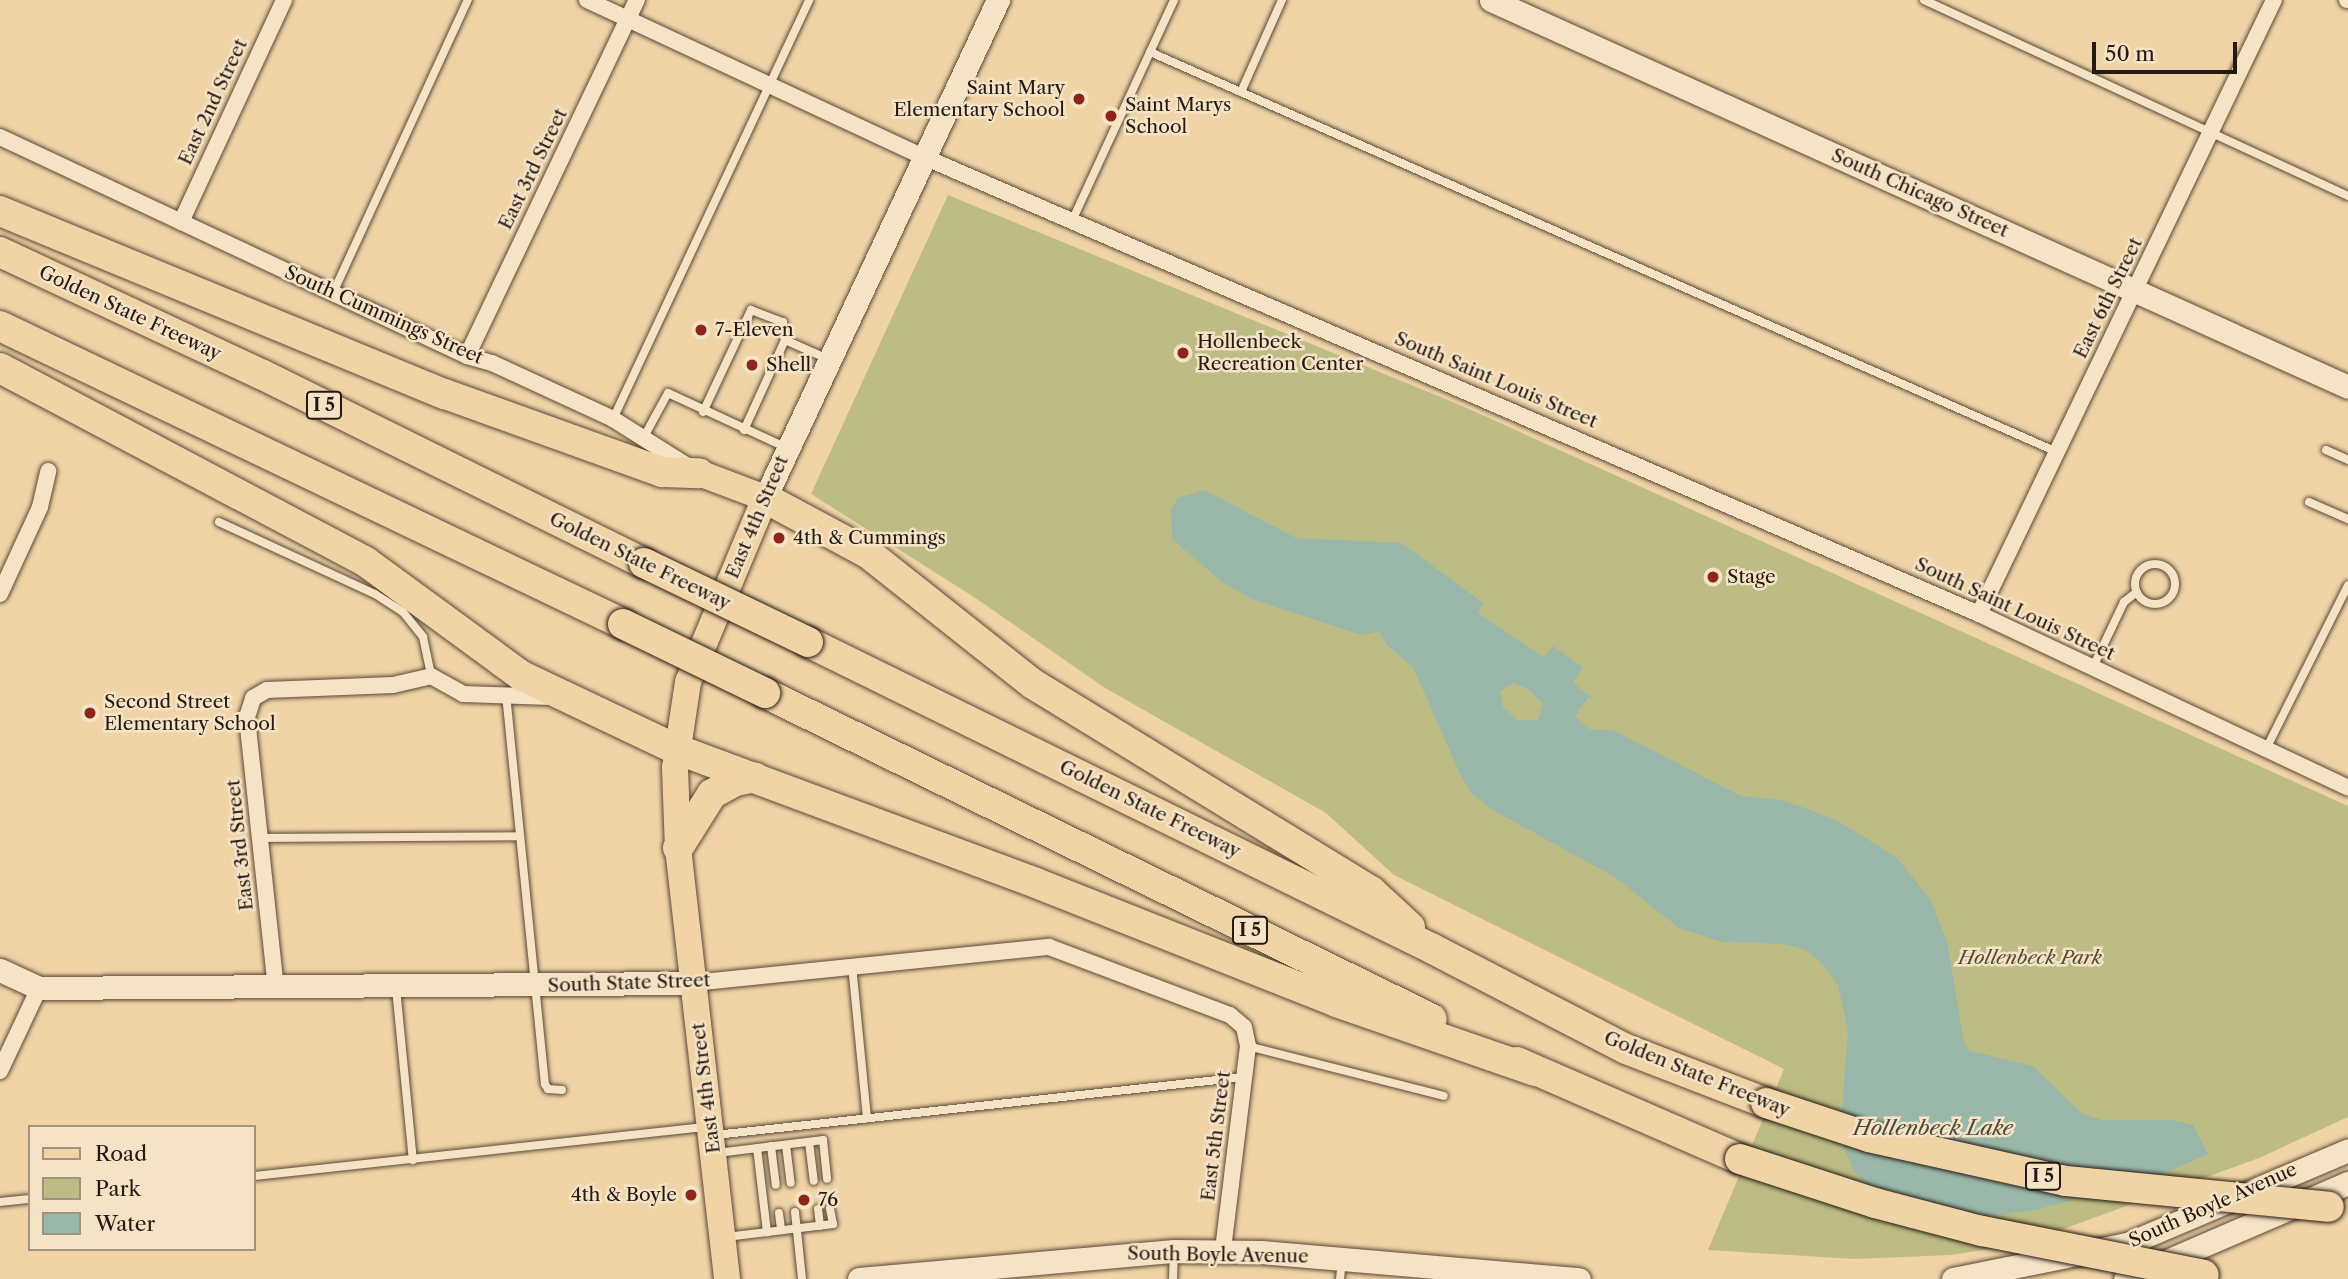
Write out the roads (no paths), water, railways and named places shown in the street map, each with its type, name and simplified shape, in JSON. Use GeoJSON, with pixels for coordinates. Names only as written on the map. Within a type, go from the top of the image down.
{"type":"FeatureCollection","features":[{"type":"Feature","properties":{"kind":"highway"},"geometry":{"type":"LineString","coordinates":[[0,211],[445,394],[662,472],[699,473]]}},
{"type":"Feature","properties":{"kind":"highway","name":"Golden State Freeway"},"geometry":{"type":"LineString","coordinates":[[0,253],[261,374],[1433,948],[1626,1049],[1766,1103],[1869,1137],[2066,1181],[2338,1207]]}},
{"type":"Feature","properties":{"kind":"highway","name":"I 5"},"geometry":{"type":"LineString","coordinates":[[0,326],[624,624],[1535,1071],[1740,1159],[1875,1203],[1982,1231],[2213,1277]]}},
{"type":"Feature","properties":{"kind":"highway"},"geometry":{"type":"LineString","coordinates":[[0,368],[366,562],[422,600],[489,655],[568,699],[676,749],[755,777],[1336,1002],[1535,1071]]}},
{"type":"Feature","properties":{"kind":"highway"},"geometry":{"type":"LineString","coordinates":[[765,498],[869,554],[1032,684],[1371,891],[1433,948]]}},
{"type":"Feature","properties":{"kind":"highway"},"geometry":{"type":"LineString","coordinates":[[678,848],[712,794],[735,780],[755,777]]}},
{"type":"Feature","properties":{"kind":"main road","name":"East 4th Street"},"geometry":{"type":"LineString","coordinates":[[727,1279],[678,848],[676,749],[688,682],[787,448],[998,0]]}},
{"type":"Feature","properties":{"kind":"main road","name":"South Chicago Street"},"geometry":{"type":"LineString","coordinates":[[1491,0],[2348,387]]}},
{"type":"Feature","properties":{"kind":"main road","name":"South Cummings Street"},"geometry":{"type":"LineString","coordinates":[[699,473],[765,498]]}},
{"type":"Feature","properties":{"kind":"main road","name":"South State Street"},"geometry":{"type":"LineString","coordinates":[[0,970],[38,988],[276,989],[693,983]]}},
{"type":"Feature","properties":{"kind":"main road","name":"South Boyle Avenue"},"geometry":{"type":"LineString","coordinates":[[1953,1279],[2127,1244],[2348,1150]]}},
{"type":"Feature","properties":{"kind":"main road","name":"South Boyle Avenue"},"geometry":{"type":"LineString","coordinates":[[2125,1279],[2348,1183]]}},
{"type":"Feature","properties":{"kind":"main road","name":"South Boyle Avenue"},"geometry":{"type":"LineString","coordinates":[[859,1279],[943,1275],[1174,1251],[1223,1251],[1341,1269],[1579,1279]]}},
{"type":"Feature","properties":{"kind":"street","name":"East 2nd Street"},"geometry":{"type":"LineString","coordinates":[[181,222],[284,0]]}},
{"type":"Feature","properties":{"kind":"street","name":"South Saint Louis Street"},"geometry":{"type":"LineString","coordinates":[[587,0],[923,157],[1979,614],[2348,788]]}},
{"type":"Feature","properties":{"kind":"street","name":"East 3rd Street"},"geometry":{"type":"LineString","coordinates":[[467,356],[637,0]]}},
{"type":"Feature","properties":{"kind":"street","name":"East 6th Street"},"geometry":{"type":"LineString","coordinates":[[1979,614],[2274,0]]}},
{"type":"Feature","properties":{"kind":"street","name":"South Cummings Street"},"geometry":{"type":"LineString","coordinates":[[0,137],[467,356],[492,363],[613,419],[645,435],[699,473]]}},
{"type":"Feature","properties":{"kind":"street"},"geometry":{"type":"LineString","coordinates":[[0,594],[40,506],[48,471]]}},
{"type":"Feature","properties":{"kind":"street","name":"East 3rd Street"},"geometry":{"type":"LineString","coordinates":[[276,989],[247,717],[253,698],[267,690],[393,685],[431,676]]}},
{"type":"Feature","properties":{"kind":"street"},"geometry":{"type":"LineString","coordinates":[[431,676],[463,694],[568,699]]}},
{"type":"Feature","properties":{"kind":"street","name":"South State Street"},"geometry":{"type":"LineString","coordinates":[[693,983],[1049,947],[1208,1004],[1244,1027]]}},
{"type":"Feature","properties":{"kind":"street"},"geometry":{"type":"LineString","coordinates":[[0,1071],[38,988]]}},
{"type":"Feature","properties":{"kind":"street","name":"East 5th Street"},"geometry":{"type":"LineString","coordinates":[[1223,1251],[1248,1046],[1244,1027]]}},
{"type":"Feature","properties":{"kind":"lane"},"geometry":{"type":"LineString","coordinates":[[333,293],[468,0]]}},
{"type":"Feature","properties":{"kind":"lane"},"geometry":{"type":"LineString","coordinates":[[613,419],[809,0]]}},
{"type":"Feature","properties":{"kind":"lane"},"geometry":{"type":"LineString","coordinates":[[1072,221],[1174,0]]}},
{"type":"Feature","properties":{"kind":"lane"},"geometry":{"type":"LineString","coordinates":[[1241,92],[1282,0]]}},
{"type":"Feature","properties":{"kind":"lane"},"geometry":{"type":"LineString","coordinates":[[1924,0],[2348,196]]}},
{"type":"Feature","properties":{"kind":"lane"},"geometry":{"type":"LineString","coordinates":[[1150,52],[2057,452]]}},
{"type":"Feature","properties":{"kind":"lane"},"geometry":{"type":"LineString","coordinates":[[703,412],[751,310],[783,322],[785,340],[744,430]]}},
{"type":"Feature","properties":{"kind":"lane"},"geometry":{"type":"LineString","coordinates":[[785,340],[828,359]]}},
{"type":"Feature","properties":{"kind":"lane"},"geometry":{"type":"LineString","coordinates":[[645,435],[668,393],[703,412],[787,448]]}},
{"type":"Feature","properties":{"kind":"lane"},"geometry":{"type":"LineString","coordinates":[[2326,450],[2348,460]]}},
{"type":"Feature","properties":{"kind":"lane"},"geometry":{"type":"LineString","coordinates":[[2309,502],[2348,519]]}},
{"type":"Feature","properties":{"kind":"lane"},"geometry":{"type":"LineString","coordinates":[[219,522],[376,594],[403,612],[423,637],[431,676]]}},
{"type":"Feature","properties":{"kind":"lane"},"geometry":{"type":"LineString","coordinates":[[2155,564],[2172,573],[2174,593],[2164,602],[2151,604],[2137,592],[2136,579],[2143,568],[2155,564]]}},
{"type":"Feature","properties":{"kind":"lane"},"geometry":{"type":"LineString","coordinates":[[2266,749],[2348,585]]}},
{"type":"Feature","properties":{"kind":"lane"},"geometry":{"type":"LineString","coordinates":[[2092,667],[2124,602],[2137,592]]}},
{"type":"Feature","properties":{"kind":"lane"},"geometry":{"type":"LineString","coordinates":[[506,694],[518,836],[545,1084],[548,1088],[562,1090]]}},
{"type":"Feature","properties":{"kind":"lane"},"geometry":{"type":"LineString","coordinates":[[260,838],[518,836]]}},
{"type":"Feature","properties":{"kind":"lane"},"geometry":{"type":"LineString","coordinates":[[852,965],[867,1118]]}},
{"type":"Feature","properties":{"kind":"lane"},"geometry":{"type":"LineString","coordinates":[[396,988],[413,1160]]}},
{"type":"Feature","properties":{"kind":"lane"},"geometry":{"type":"LineString","coordinates":[[1248,1046],[1444,1096]]}},
{"type":"Feature","properties":{"kind":"lane"},"geometry":{"type":"LineString","coordinates":[[256,1176],[413,1160],[712,1138],[867,1118],[1245,1077]]}},
{"type":"Feature","properties":{"kind":"lane"},"geometry":{"type":"LineString","coordinates":[[712,1138],[757,1148],[823,1140],[827,1180]]}},
{"type":"Feature","properties":{"kind":"lane"},"geometry":{"type":"LineString","coordinates":[[809,1142],[814,1181]]}},
{"type":"Feature","properties":{"kind":"lane"},"geometry":{"type":"LineString","coordinates":[[786,1145],[791,1183]]}},
{"type":"Feature","properties":{"kind":"lane"},"geometry":{"type":"LineString","coordinates":[[771,1146],[776,1185]]}},
{"type":"Feature","properties":{"kind":"lane"},"geometry":{"type":"LineString","coordinates":[[757,1148],[767,1232]]}},
{"type":"Feature","properties":{"kind":"lane"},"geometry":{"type":"LineString","coordinates":[[0,1202],[28,1199]]}},
{"type":"Feature","properties":{"kind":"lane"},"geometry":{"type":"LineString","coordinates":[[723,1238],[833,1224],[830,1208]]}},
{"type":"Feature","properties":{"kind":"lane"},"geometry":{"type":"LineString","coordinates":[[818,1209],[820,1226]]}},
{"type":"Feature","properties":{"kind":"lane"},"geometry":{"type":"LineString","coordinates":[[795,1212],[802,1279]]}},
{"type":"Feature","properties":{"kind":"lane"},"geometry":{"type":"LineString","coordinates":[[779,1213],[781,1230]]}},
{"type":"Feature","properties":{"kind":"lane"},"geometry":{"type":"LineString","coordinates":[[1173,1279],[1174,1251]]}},
{"type":"Feature","properties":{"kind":"water","name":"Hollenbeck Lake"},"geometry":{"type":"Polygon","coordinates":[[[1204,490],[1296,538],[1402,543],[1483,603],[1478,613],[1544,657],[1553,646],[1583,667],[1573,683],[1595,700],[1588,698],[1575,716],[1591,730],[1613,730],[1741,796],[1777,799],[1840,822],[1897,858],[1930,899],[1947,941],[1964,1042],[1970,1051],[2033,1066],[2081,1113],[2102,1120],[2172,1120],[2193,1125],[2208,1154],[2151,1179],[2035,1210],[1958,1220],[1880,1198],[1853,1170],[1840,1136],[1848,1030],[1838,985],[1822,963],[1806,950],[1784,944],[1721,942],[1679,928],[1613,876],[1496,812],[1472,794],[1461,776],[1413,667],[1387,645],[1379,631],[1362,635],[1254,600],[1221,581],[1172,539],[1171,509],[1178,498],[1204,490]],[[1513,683],[1500,691],[1503,707],[1518,720],[1538,720],[1543,704],[1528,689],[1513,683]]]}},
{"type":"Feature","properties":{"kind":"place","name":"Saint Mary Elementary School"},"geometry":{"type":"Point","coordinates":[1079,99]}},
{"type":"Feature","properties":{"kind":"place","name":"Saint Marys School"},"geometry":{"type":"Point","coordinates":[1111,116]}},
{"type":"Feature","properties":{"kind":"place","name":"7-Eleven"},"geometry":{"type":"Point","coordinates":[701,330]}},
{"type":"Feature","properties":{"kind":"place","name":"Hollenbeck Recreation Center"},"geometry":{"type":"Point","coordinates":[1183,353]}},
{"type":"Feature","properties":{"kind":"place","name":"Shell"},"geometry":{"type":"Point","coordinates":[752,365]}},
{"type":"Feature","properties":{"kind":"place","name":"4th & Cummings"},"geometry":{"type":"Point","coordinates":[779,538]}},
{"type":"Feature","properties":{"kind":"place","name":"Stage"},"geometry":{"type":"Point","coordinates":[1713,577]}},
{"type":"Feature","properties":{"kind":"place","name":"Second Street Elementary School"},"geometry":{"type":"Point","coordinates":[90,713]}},
{"type":"Feature","properties":{"kind":"place","name":"4th & Boyle"},"geometry":{"type":"Point","coordinates":[691,1195]}},
{"type":"Feature","properties":{"kind":"place","name":"76"},"geometry":{"type":"Point","coordinates":[804,1200]}},
{"type":"Feature","properties":{"kind":"park label","name":"Hollenbeck Park"},"geometry":{"type":"Point","coordinates":[2030,958]}}]}
